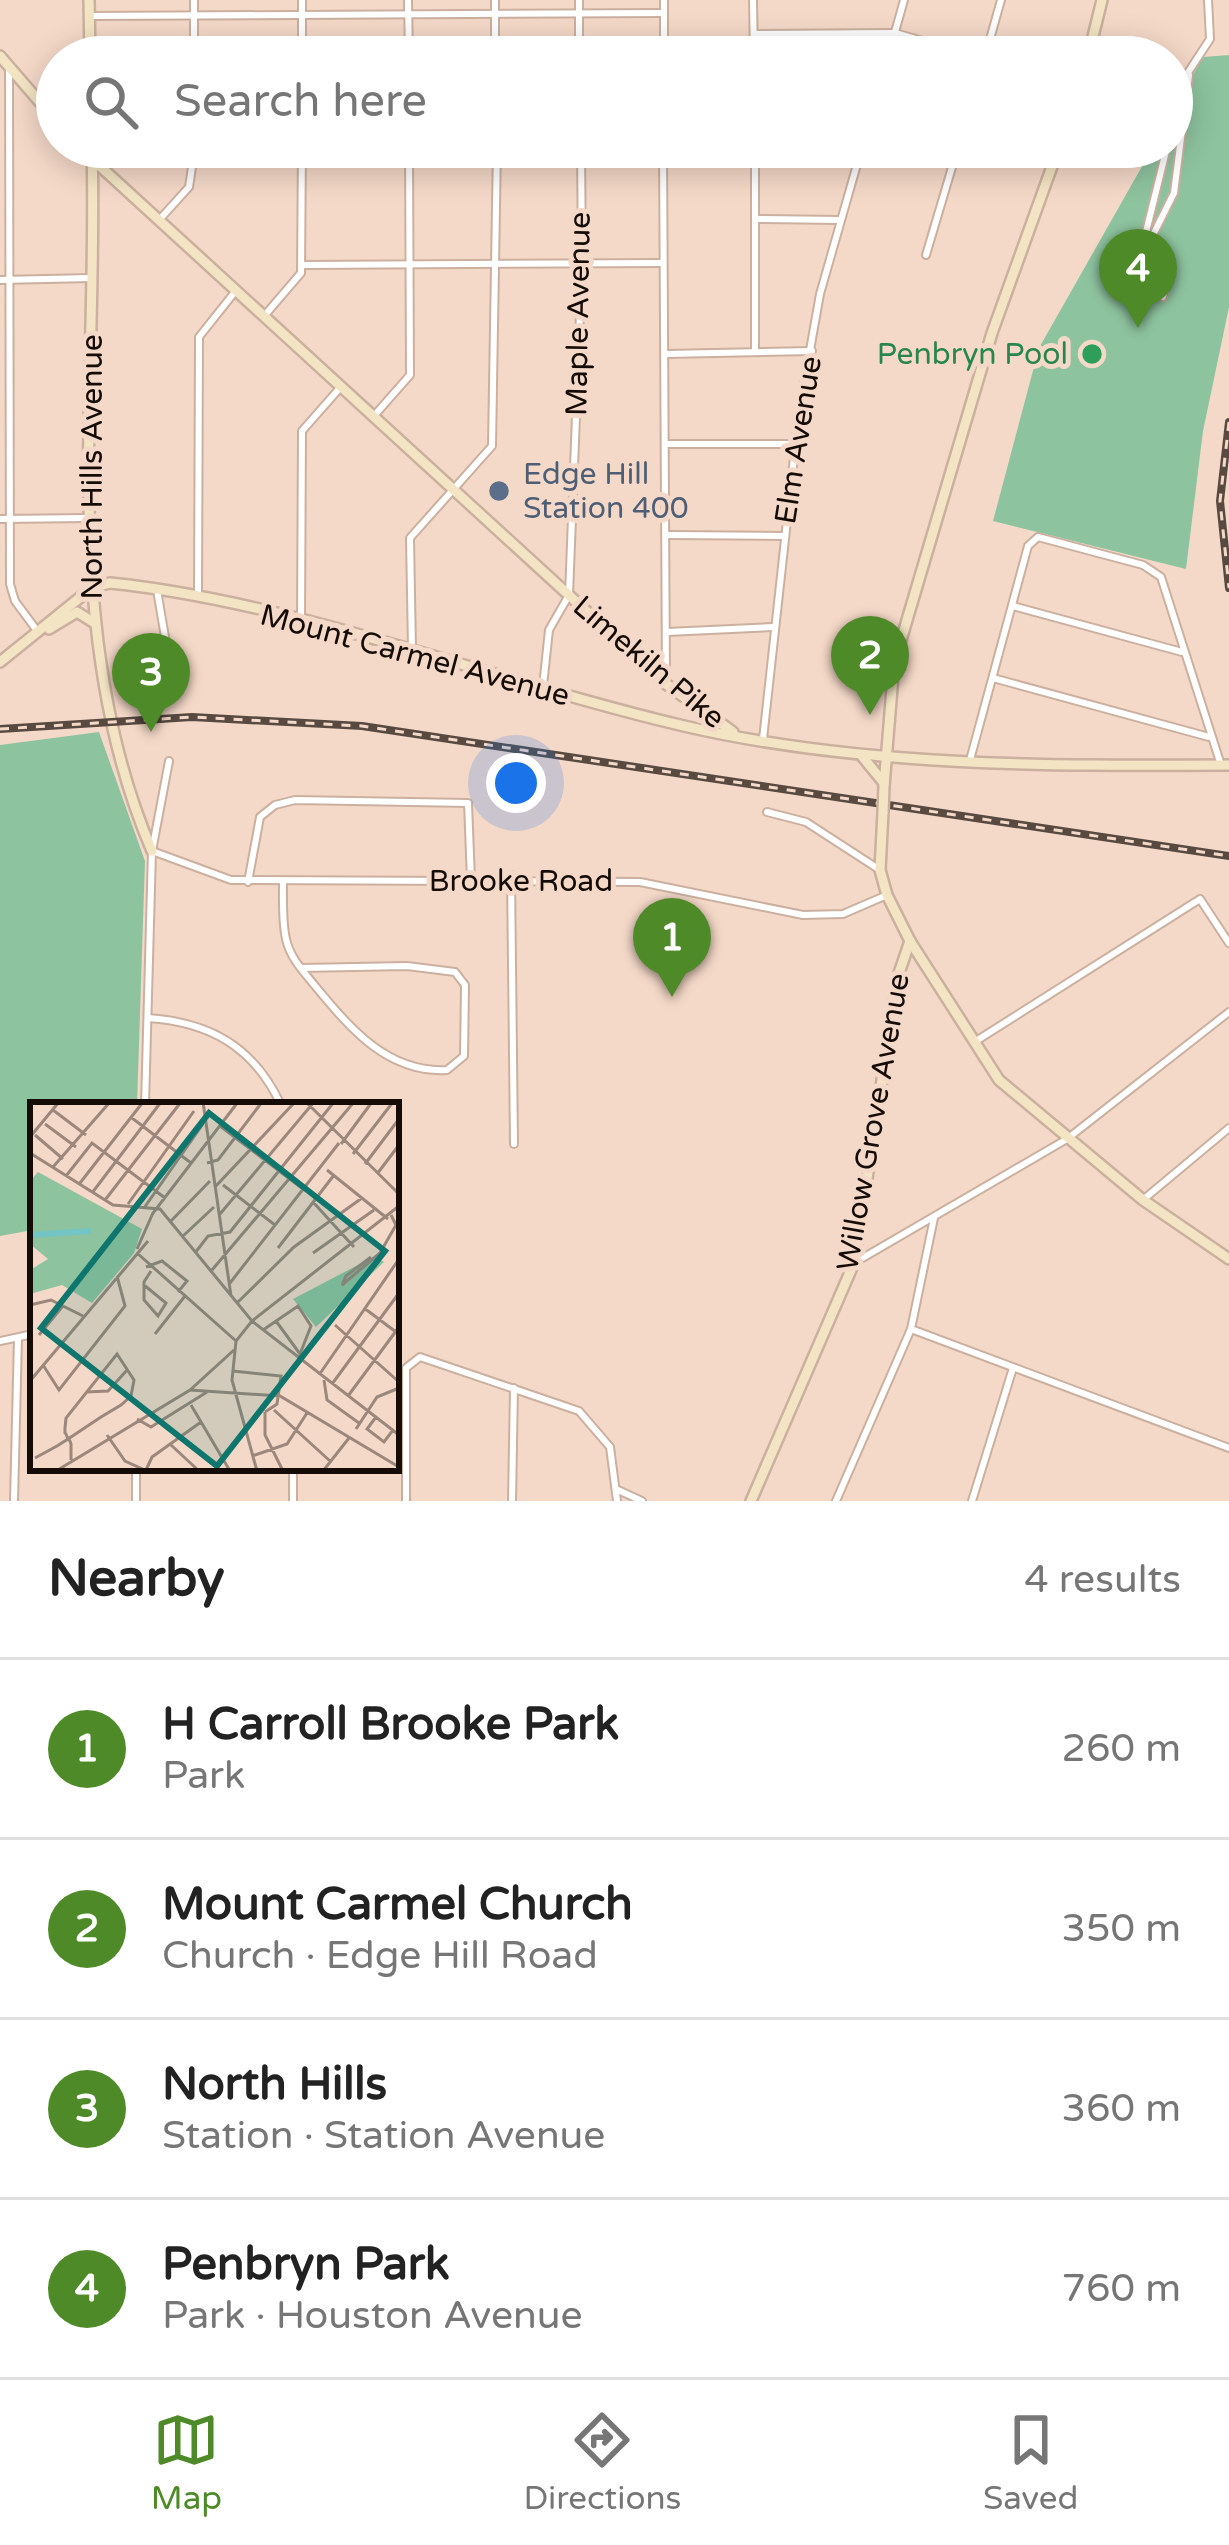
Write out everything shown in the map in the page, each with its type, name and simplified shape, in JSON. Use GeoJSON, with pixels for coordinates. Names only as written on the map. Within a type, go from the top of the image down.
{"type":"FeatureCollection","features":[{"type":"Feature","properties":{"kind":"main road"},"geometry":{"type":"LineString","coordinates":[[88,0],[89,36]]}},
{"type":"Feature","properties":{"kind":"main road"},"geometry":{"type":"LineString","coordinates":[[1093,36],[1102,0]]}},
{"type":"Feature","properties":{"kind":"main road"},"geometry":{"type":"LineString","coordinates":[[0,56],[36,98]]}},
{"type":"Feature","properties":{"kind":"main road","name":"North Hills Avenue"},"geometry":{"type":"LineString","coordinates":[[93,168],[93,622],[120,761],[152,851]]}},
{"type":"Feature","properties":{"kind":"main road","name":"Limekiln Pike"},"geometry":{"type":"LineString","coordinates":[[99,168],[666,685],[737,735],[886,756]]}},
{"type":"Feature","properties":{"kind":"main road"},"geometry":{"type":"LineString","coordinates":[[1051,168],[992,333],[894,664],[880,871],[910,941],[1002,1084],[1143,1200],[1229,1258]]}},
{"type":"Feature","properties":{"kind":"main road","name":"Mount Carmel Avenue"},"geometry":{"type":"LineString","coordinates":[[93,587],[110,583],[157,590],[302,622],[542,690],[737,735]]}},
{"type":"Feature","properties":{"kind":"main road"},"geometry":{"type":"LineString","coordinates":[[0,662],[93,587]]}},
{"type":"Feature","properties":{"kind":"main road"},"geometry":{"type":"LineString","coordinates":[[38,632],[77,612],[93,622]]}},
{"type":"Feature","properties":{"kind":"main road"},"geometry":{"type":"LineString","coordinates":[[857,752],[884,785]]}},
{"type":"Feature","properties":{"kind":"main road"},"geometry":{"type":"LineString","coordinates":[[886,756],[1225,765]]}},
{"type":"Feature","properties":{"kind":"main road","name":"Willow Grove Avenue"},"geometry":{"type":"LineString","coordinates":[[752,1501],[854,1263],[898,976],[910,941]]}},
{"type":"Feature","properties":{"kind":"street"},"geometry":{"type":"LineString","coordinates":[[194,0],[194,36]]}},
{"type":"Feature","properties":{"kind":"street"},"geometry":{"type":"LineString","coordinates":[[302,0],[302,36]]}},
{"type":"Feature","properties":{"kind":"street"},"geometry":{"type":"LineString","coordinates":[[408,0],[409,36]]}},
{"type":"Feature","properties":{"kind":"street"},"geometry":{"type":"LineString","coordinates":[[495,0],[495,36]]}},
{"type":"Feature","properties":{"kind":"street"},"geometry":{"type":"LineString","coordinates":[[579,0],[580,36]]}},
{"type":"Feature","properties":{"kind":"street"},"geometry":{"type":"LineString","coordinates":[[664,0],[664,36]]}},
{"type":"Feature","properties":{"kind":"street"},"geometry":{"type":"LineString","coordinates":[[753,0],[754,34],[906,36]]}},
{"type":"Feature","properties":{"kind":"street"},"geometry":{"type":"LineString","coordinates":[[894,36],[904,0]]}},
{"type":"Feature","properties":{"kind":"street"},"geometry":{"type":"LineString","coordinates":[[988,36],[1001,0]]}},
{"type":"Feature","properties":{"kind":"street"},"geometry":{"type":"LineString","coordinates":[[1193,68],[1210,40],[1208,0]]}},
{"type":"Feature","properties":{"kind":"street"},"geometry":{"type":"LineString","coordinates":[[88,16],[664,14]]}},
{"type":"Feature","properties":{"kind":"street"},"geometry":{"type":"LineString","coordinates":[[9,67],[5,280],[11,591],[38,632]]}},
{"type":"Feature","properties":{"kind":"street"},"geometry":{"type":"LineString","coordinates":[[157,222],[188,187],[191,168]]}},
{"type":"Feature","properties":{"kind":"street"},"geometry":{"type":"LineString","coordinates":[[262,318],[301,273],[302,168]]}},
{"type":"Feature","properties":{"kind":"street"},"geometry":{"type":"LineString","coordinates":[[373,417],[410,375],[410,168]]}},
{"type":"Feature","properties":{"kind":"street"},"geometry":{"type":"LineString","coordinates":[[412,653],[410,538],[492,446],[497,168]]}},
{"type":"Feature","properties":{"kind":"street","name":"Maple Avenue"},"geometry":{"type":"LineString","coordinates":[[542,690],[549,630],[569,595],[582,263],[580,168]]}},
{"type":"Feature","properties":{"kind":"street"},"geometry":{"type":"LineString","coordinates":[[663,168],[669,535],[666,685]]}},
{"type":"Feature","properties":{"kind":"street"},"geometry":{"type":"LineString","coordinates":[[755,168],[755,352]]}},
{"type":"Feature","properties":{"kind":"street","name":"Elm Avenue"},"geometry":{"type":"LineString","coordinates":[[763,739],[783,536],[820,295],[856,168]]}},
{"type":"Feature","properties":{"kind":"street"},"geometry":{"type":"LineString","coordinates":[[926,255],[952,168]]}},
{"type":"Feature","properties":{"kind":"street"},"geometry":{"type":"LineString","coordinates":[[1162,168],[1144,240],[1148,285],[1163,297],[1167,280],[1151,239],[1174,193],[1177,168]]}},
{"type":"Feature","properties":{"kind":"street"},"geometry":{"type":"LineString","coordinates":[[755,219],[840,220]]}},
{"type":"Feature","properties":{"kind":"street"},"geometry":{"type":"LineString","coordinates":[[302,265],[663,263]]}},
{"type":"Feature","properties":{"kind":"street"},"geometry":{"type":"LineString","coordinates":[[5,280],[91,278]]}},
{"type":"Feature","properties":{"kind":"street"},"geometry":{"type":"LineString","coordinates":[[198,599],[199,338],[234,292]]}},
{"type":"Feature","properties":{"kind":"street"},"geometry":{"type":"LineString","coordinates":[[666,354],[812,351]]}},
{"type":"Feature","properties":{"kind":"street"},"geometry":{"type":"LineString","coordinates":[[302,622],[302,431],[340,389]]}},
{"type":"Feature","properties":{"kind":"street"},"geometry":{"type":"LineString","coordinates":[[667,444],[796,444]]}},
{"type":"Feature","properties":{"kind":"street"},"geometry":{"type":"LineString","coordinates":[[0,519],[92,518]]}},
{"type":"Feature","properties":{"kind":"street"},"geometry":{"type":"LineString","coordinates":[[669,535],[783,536]]}},
{"type":"Feature","properties":{"kind":"street"},"geometry":{"type":"LineString","coordinates":[[970,760],[1028,546],[1032,539],[1045,538],[1143,565],[1164,583],[1211,738],[1225,765]]}},
{"type":"Feature","properties":{"kind":"street"},"geometry":{"type":"LineString","coordinates":[[157,590],[174,690]]}},
{"type":"Feature","properties":{"kind":"street"},"geometry":{"type":"LineString","coordinates":[[1012,606],[1183,652]]}},
{"type":"Feature","properties":{"kind":"street"},"geometry":{"type":"LineString","coordinates":[[667,632],[773,628]]}},
{"type":"Feature","properties":{"kind":"street"},"geometry":{"type":"LineString","coordinates":[[993,678],[1211,738]]}},
{"type":"Feature","properties":{"kind":"street"},"geometry":{"type":"LineString","coordinates":[[145,1102],[152,851],[169,760]]}},
{"type":"Feature","properties":{"kind":"street"},"geometry":{"type":"LineString","coordinates":[[248,881],[260,817],[274,805],[295,800],[469,803],[471,881]]}},
{"type":"Feature","properties":{"kind":"street"},"geometry":{"type":"LineString","coordinates":[[766,812],[806,822],[880,871]]}},
{"type":"Feature","properties":{"kind":"street","name":"Brooke Road"},"geometry":{"type":"LineString","coordinates":[[152,851],[203,874],[248,881],[640,881],[817,916],[859,909],[887,895]]}},
{"type":"Feature","properties":{"kind":"street"},"geometry":{"type":"LineString","coordinates":[[512,878],[514,1144]]}},
{"type":"Feature","properties":{"kind":"street"},"geometry":{"type":"LineString","coordinates":[[283,882],[285,938],[301,968],[366,1042],[427,1069],[447,1070],[458,1063],[466,1048],[466,994],[455,973],[407,966],[301,968]]}},
{"type":"Feature","properties":{"kind":"street"},"geometry":{"type":"LineString","coordinates":[[976,1041],[1200,899],[1229,943]]}},
{"type":"Feature","properties":{"kind":"street"},"geometry":{"type":"LineString","coordinates":[[854,1263],[1067,1139],[1229,1012]]}},
{"type":"Feature","properties":{"kind":"street"},"geometry":{"type":"LineString","coordinates":[[148,1018],[188,1022],[231,1041],[259,1068],[279,1102]]}},
{"type":"Feature","properties":{"kind":"street"},"geometry":{"type":"LineString","coordinates":[[1143,1200],[1229,1128]]}},
{"type":"Feature","properties":{"kind":"street"},"geometry":{"type":"LineString","coordinates":[[836,1501],[910,1329],[934,1218]]}},
{"type":"Feature","properties":{"kind":"street"},"geometry":{"type":"LineString","coordinates":[[910,1329],[1229,1448]]}},
{"type":"Feature","properties":{"kind":"street"},"geometry":{"type":"LineString","coordinates":[[0,1341],[30,1335]]}},
{"type":"Feature","properties":{"kind":"street"},"geometry":{"type":"LineString","coordinates":[[14,1501],[17,1338]]}},
{"type":"Feature","properties":{"kind":"street"},"geometry":{"type":"LineString","coordinates":[[406,1501],[410,1360],[424,1357],[570,1407],[594,1424],[610,1447],[617,1501]]}},
{"type":"Feature","properties":{"kind":"street"},"geometry":{"type":"LineString","coordinates":[[973,1501],[1013,1369]]}},
{"type":"Feature","properties":{"kind":"street"},"geometry":{"type":"LineString","coordinates":[[512,1501],[514,1388]]}},
{"type":"Feature","properties":{"kind":"street"},"geometry":{"type":"LineString","coordinates":[[292,1471],[293,1501]]}},
{"type":"Feature","properties":{"kind":"street"},"geometry":{"type":"LineString","coordinates":[[618,1490],[642,1501]]}},
{"type":"Feature","properties":{"kind":"green space"},"geometry":{"type":"Polygon","coordinates":[[[1229,55],[1229,307],[1203,431],[1186,569],[993,521],[1039,348],[1141,168],[1193,168],[1193,75],[1203,57],[1229,55]]]}},
{"type":"Feature","properties":{"kind":"green space"},"geometry":{"type":"Polygon","coordinates":[[[99,732],[145,861],[137,1102],[30,1102],[30,1231],[0,1236],[0,745],[99,732]]]}},
{"type":"Feature","properties":{"kind":"railway"},"geometry":{"type":"LineString","coordinates":[[1229,422],[1220,501],[1229,588]]}},
{"type":"Feature","properties":{"kind":"railway"},"geometry":{"type":"LineString","coordinates":[[0,729],[192,717],[362,726],[1229,856]]}},
{"type":"Feature","properties":{"kind":"place","name":"Penbryn Park"},"geometry":{"type":"Point","coordinates":[1138,328]}},
{"type":"Feature","properties":{"kind":"place","name":"Penbryn Pool"},"geometry":{"type":"Point","coordinates":[1092,354]}},
{"type":"Feature","properties":{"kind":"place","name":"Edge Hill Station 400"},"geometry":{"type":"Point","coordinates":[499,491]}},
{"type":"Feature","properties":{"kind":"place","name":"Mount Carmel Church"},"geometry":{"type":"Point","coordinates":[870,715]}},
{"type":"Feature","properties":{"kind":"place","name":"North Hills"},"geometry":{"type":"Point","coordinates":[151,732]}},
{"type":"Feature","properties":{"kind":"place","name":"H Carroll Brooke Park"},"geometry":{"type":"Point","coordinates":[672,997]}}]}
